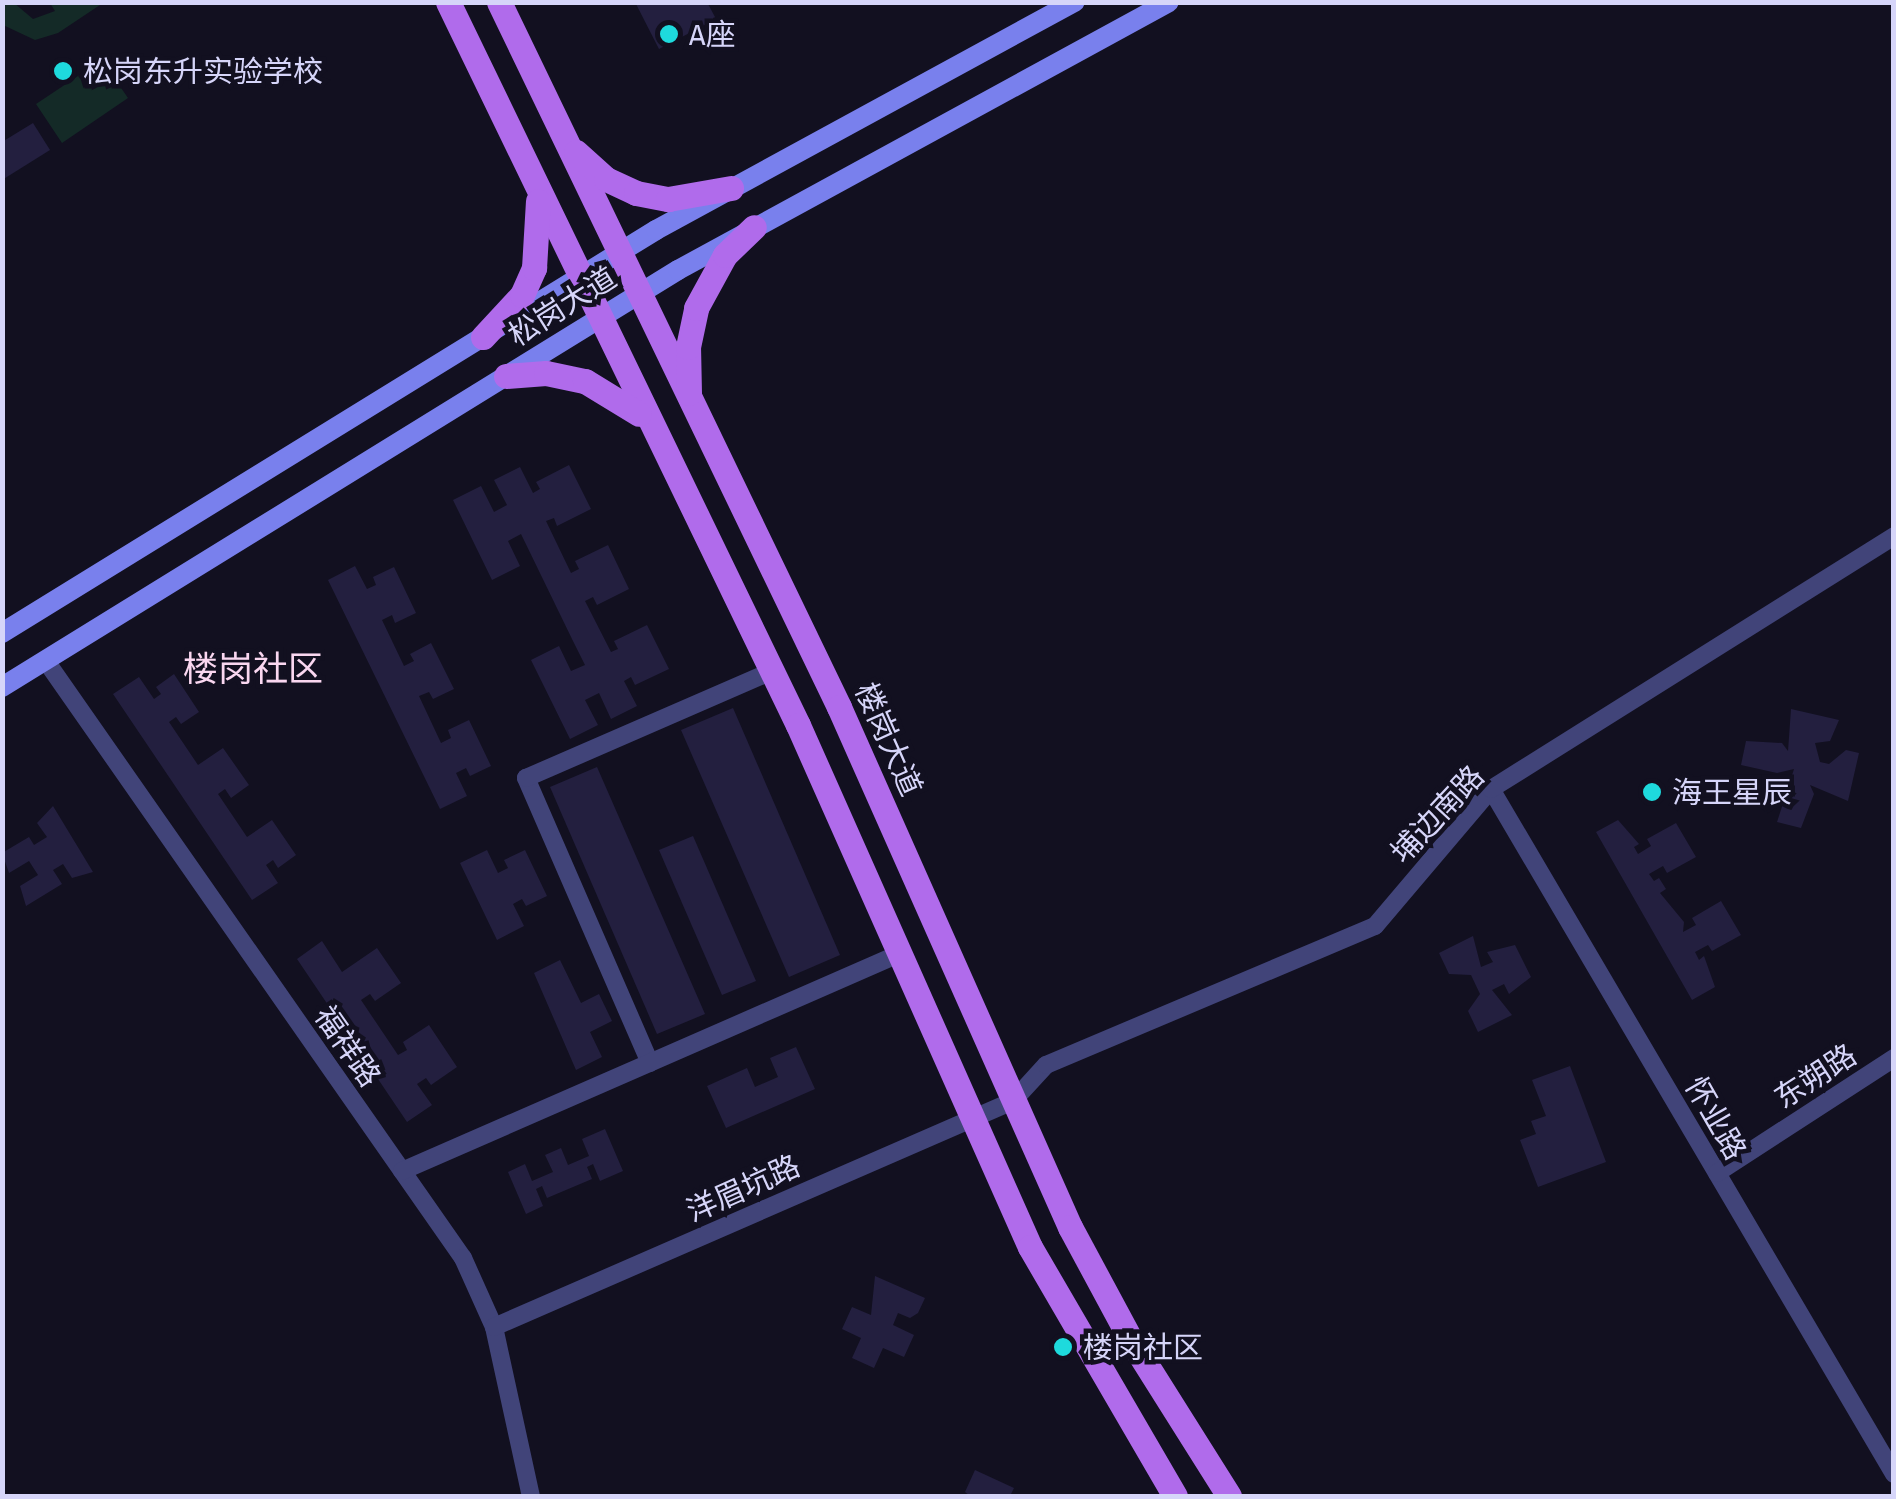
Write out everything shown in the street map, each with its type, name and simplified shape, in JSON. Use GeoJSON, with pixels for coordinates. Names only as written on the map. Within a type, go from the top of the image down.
{"type":"FeatureCollection","features":[{"type":"Feature","properties":{"kind":"main road"},"geometry":{"type":"LineString","coordinates":[[448,2],[598,319],[772,671],[1060,1306],[1175,1496]]}},
{"type":"Feature","properties":{"kind":"main road","name":"楼岗大道"},"geometry":{"type":"LineString","coordinates":[[499,2],[839,707],[1013,1100],[1100,1285],[1228,1496]]}},
{"type":"Feature","properties":{"kind":"main road","name":"松岗大道"},"geometry":{"type":"LineString","coordinates":[[2,633],[618,254],[731,188],[1075,2]]}},
{"type":"Feature","properties":{"kind":"main road","name":"松岗大道"},"geometry":{"type":"LineString","coordinates":[[2,687],[637,295],[1169,2]]}},
{"type":"Feature","properties":{"kind":"main road"},"geometry":{"type":"LineString","coordinates":[[561,132],[581,158],[636,192],[668,199],[731,188]]}},
{"type":"Feature","properties":{"kind":"main road"},"geometry":{"type":"LineString","coordinates":[[482,337],[522,295],[537,254],[540,210],[521,154]]}},
{"type":"Feature","properties":{"kind":"main road"},"geometry":{"type":"LineString","coordinates":[[692,408],[686,368],[696,308],[720,264],[754,228]]}},
{"type":"Feature","properties":{"kind":"main road"},"geometry":{"type":"LineString","coordinates":[[506,376],[546,373],[585,381],[620,398],[650,425]]}},
{"type":"Feature","properties":{"kind":"street","name":"埔边南路"},"geometry":{"type":"LineString","coordinates":[[1013,1100],[1046,1065],[1375,926],[1491,788],[1894,536]]}},
{"type":"Feature","properties":{"kind":"street","name":"福祥路"},"geometry":{"type":"LineString","coordinates":[[46,660],[463,1258],[494,1327],[530,1496]]}},
{"type":"Feature","properties":{"kind":"street"},"geometry":{"type":"LineString","coordinates":[[650,1063],[526,778],[772,671]]}},
{"type":"Feature","properties":{"kind":"street","name":"怀业路"},"geometry":{"type":"LineString","coordinates":[[1491,788],[1894,1474]]}},
{"type":"Feature","properties":{"kind":"street"},"geometry":{"type":"LineString","coordinates":[[402,1171],[899,954]]}},
{"type":"Feature","properties":{"kind":"street","name":"东朔路"},"geometry":{"type":"LineString","coordinates":[[1717,1174],[1894,1058]]}},
{"type":"Feature","properties":{"kind":"street","name":"洋眉坑路"},"geometry":{"type":"LineString","coordinates":[[494,1327],[1013,1100]]}},
{"type":"Feature","properties":{"kind":"green space"},"geometry":{"type":"Polygon","coordinates":[[[3,2],[14,3],[33,19],[55,11],[50,3],[103,3],[58,33],[35,40],[3,25],[3,2]]]}},
{"type":"Feature","properties":{"kind":"green space"},"geometry":{"type":"Polygon","coordinates":[[[102,60],[128,98],[62,143],[36,104],[102,60]]]}},
{"type":"Feature","properties":{"kind":"building","name":"A座"},"geometry":{"type":"Polygon","coordinates":[[[635,2],[707,2],[716,19],[659,49],[635,2]]]}},
{"type":"Feature","properties":{"kind":"building"},"geometry":{"type":"Polygon","coordinates":[[[33,123],[50,150],[2,180],[2,142],[33,123]]]}},
{"type":"Feature","properties":{"kind":"building"},"geometry":{"type":"Polygon","coordinates":[[[569,465],[591,509],[557,526],[554,518],[546,521],[571,573],[579,569],[575,561],[608,545],[629,589],[597,605],[593,597],[585,601],[611,652],[618,649],[614,641],[647,625],[669,669],[635,685],[631,677],[624,681],[637,706],[611,719],[599,693],[585,700],[598,725],[570,739],[531,660],[559,646],[571,671],[585,665],[521,534],[508,541],[520,566],[492,580],[453,500],[481,486],[494,512],[507,505],[494,480],[520,467],[533,493],[540,489],[536,482],[569,465]]]}},
{"type":"Feature","properties":{"kind":"building"},"geometry":{"type":"Polygon","coordinates":[[[355,566],[367,589],[376,585],[373,577],[394,567],[416,613],[395,623],[392,615],[382,620],[404,666],[414,661],[410,654],[431,643],[454,689],[433,699],[429,692],[419,696],[441,743],[451,738],[448,730],[469,720],[491,766],[470,776],[466,768],[456,773],[467,796],[440,809],[328,580],[355,566]]]}},
{"type":"Feature","properties":{"kind":"building"},"geometry":{"type":"Polygon","coordinates":[[[174,674],[199,712],[181,724],[176,717],[169,722],[198,765],[223,748],[249,785],[231,798],[225,789],[218,794],[247,837],[272,820],[296,855],[278,868],[273,860],[266,865],[278,883],[252,900],[113,694],[139,677],[154,699],[161,694],[156,687],[174,674]]]}},
{"type":"Feature","properties":{"kind":"building"},"geometry":{"type":"Polygon","coordinates":[[[733,708],[840,955],[789,977],[681,730],[733,708]]]}},
{"type":"Feature","properties":{"kind":"building"},"geometry":{"type":"Polygon","coordinates":[[[1791,709],[1839,720],[1830,741],[1815,743],[1820,762],[1829,764],[1846,750],[1859,753],[1848,801],[1810,785],[1814,794],[1801,828],[1777,822],[1794,769],[1777,773],[1741,765],[1746,741],[1782,743],[1788,751],[1791,709]]]}},
{"type":"Feature","properties":{"kind":"building"},"geometry":{"type":"Polygon","coordinates":[[[597,767],[705,1014],[657,1034],[550,787],[597,767]]]}},
{"type":"Feature","properties":{"kind":"building"},"geometry":{"type":"Polygon","coordinates":[[[53,806],[93,872],[72,878],[63,864],[53,870],[62,884],[26,906],[20,886],[38,875],[29,861],[9,873],[2,853],[29,837],[34,845],[47,837],[37,823],[53,806]]]}},
{"type":"Feature","properties":{"kind":"building"},"geometry":{"type":"Polygon","coordinates":[[[1618,820],[1639,844],[1634,847],[1638,854],[1651,846],[1647,839],[1676,823],[1696,857],[1667,873],[1663,866],[1649,874],[1654,881],[1659,878],[1666,889],[1660,893],[1684,922],[1683,932],[1696,925],[1692,918],[1721,901],[1741,935],[1712,951],[1708,945],[1695,952],[1699,960],[1704,956],[1715,987],[1692,1000],[1596,832],[1618,820]]]}},
{"type":"Feature","properties":{"kind":"building"},"geometry":{"type":"Polygon","coordinates":[[[693,836],[756,981],[722,995],[659,850],[693,836]]]}},
{"type":"Feature","properties":{"kind":"building"},"geometry":{"type":"Polygon","coordinates":[[[487,850],[498,873],[508,868],[504,860],[525,850],[547,896],[526,906],[522,899],[513,904],[524,926],[497,940],[460,863],[487,850]]]}},
{"type":"Feature","properties":{"kind":"building"},"geometry":{"type":"Polygon","coordinates":[[[1473,936],[1481,967],[1493,962],[1487,952],[1515,945],[1531,977],[1509,994],[1504,984],[1492,990],[1512,1015],[1478,1032],[1468,1011],[1480,994],[1471,975],[1449,974],[1439,953],[1473,936]]]}},
{"type":"Feature","properties":{"kind":"building"},"geometry":{"type":"Polygon","coordinates":[[[322,941],[342,972],[377,948],[401,983],[375,1001],[370,994],[361,1000],[398,1055],[407,1050],[403,1042],[429,1025],[457,1067],[431,1085],[426,1078],[417,1084],[432,1105],[407,1122],[297,959],[322,941]]]}},
{"type":"Feature","properties":{"kind":"building"},"geometry":{"type":"Polygon","coordinates":[[[560,960],[581,1003],[599,994],[612,1021],[590,1032],[602,1057],[576,1070],[534,973],[560,960]]]}},
{"type":"Feature","properties":{"kind":"building"},"geometry":{"type":"Polygon","coordinates":[[[796,1047],[815,1089],[726,1128],[707,1086],[747,1068],[755,1087],[778,1077],[770,1058],[796,1047]]]}},
{"type":"Feature","properties":{"kind":"building"},"geometry":{"type":"Polygon","coordinates":[[[1570,1066],[1606,1162],[1538,1187],[1520,1140],[1536,1134],[1531,1121],[1546,1116],[1532,1080],[1570,1066]]]}},
{"type":"Feature","properties":{"kind":"building"},"geometry":{"type":"Polygon","coordinates":[[[605,1129],[623,1171],[600,1181],[593,1164],[587,1167],[592,1179],[547,1198],[542,1186],[536,1189],[543,1206],[526,1214],[508,1172],[525,1164],[532,1181],[553,1172],[545,1155],[561,1148],[568,1165],[589,1156],[582,1139],[605,1129]]]}},
{"type":"Feature","properties":{"kind":"building"},"geometry":{"type":"Polygon","coordinates":[[[875,1276],[925,1298],[918,1313],[910,1318],[898,1313],[893,1325],[914,1335],[904,1357],[883,1348],[874,1368],[852,1358],[861,1338],[842,1329],[852,1307],[871,1315],[875,1276]]]}},
{"type":"Feature","properties":{"kind":"building"},"geometry":{"type":"Polygon","coordinates":[[[975,1470],[1014,1488],[1010,1496],[970,1496],[965,1492],[975,1470]]]}},
{"type":"Feature","properties":{"kind":"place","name":"A座"},"geometry":{"type":"Point","coordinates":[669,34]}},
{"type":"Feature","properties":{"kind":"place","name":"松岗东升实验学校"},"geometry":{"type":"Point","coordinates":[63,71]}},
{"type":"Feature","properties":{"kind":"place","name":"海王星辰"},"geometry":{"type":"Point","coordinates":[1652,792]}},
{"type":"Feature","properties":{"kind":"place","name":"楼岗社区"},"geometry":{"type":"Point","coordinates":[1063,1347]}},
{"type":"Feature","properties":{"kind":"district","name":"楼岗社区"},"geometry":{"type":"Point","coordinates":[253,669]}}]}
